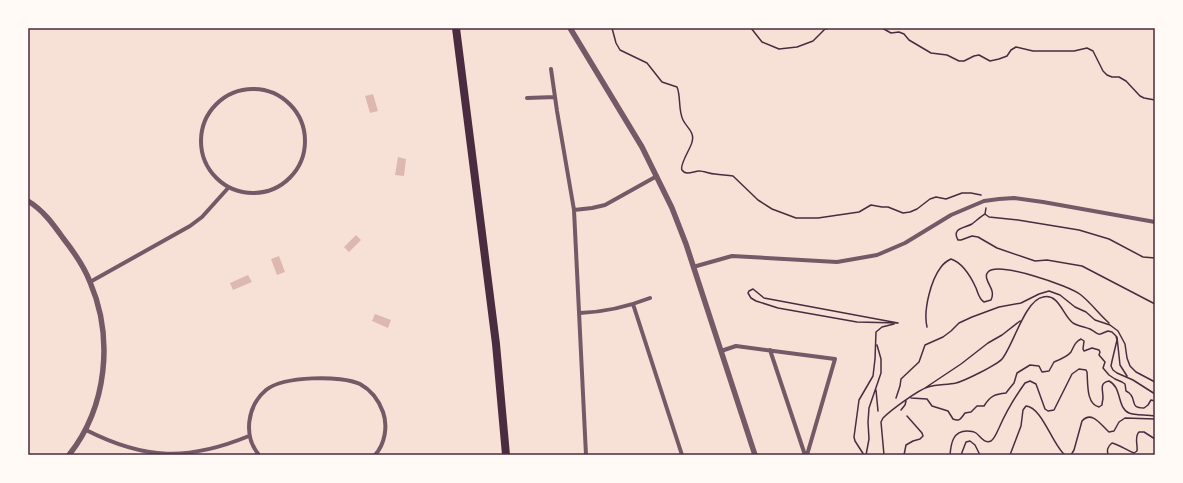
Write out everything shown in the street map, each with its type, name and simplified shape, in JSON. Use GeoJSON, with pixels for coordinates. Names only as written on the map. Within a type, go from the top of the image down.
{"type":"FeatureCollection","features":[{"type":"Feature","properties":{"kind":"highway"},"geometry":{"type":"LineString","coordinates":[[456,28],[493,320],[506,455]]}},
{"type":"Feature","properties":{"kind":"street"},"geometry":{"type":"LineString","coordinates":[[570,28],[626,118],[657,176],[672,208],[755,455]]}},
{"type":"Feature","properties":{"kind":"street"},"geometry":{"type":"LineString","coordinates":[[551,69],[574,210],[586,455]]}},
{"type":"Feature","properties":{"kind":"street"},"geometry":{"type":"LineString","coordinates":[[252,88],[268,90],[282,97],[294,108],[302,121],[305,137],[304,152],[298,167],[288,179],[275,188],[260,192],[244,192],[229,187],[216,178],[207,166],[202,152],[201,136],[204,121],[212,108],[223,98],[237,91],[252,88]]}},
{"type":"Feature","properties":{"kind":"street"},"geometry":{"type":"LineString","coordinates":[[527,98],[555,96]]}},
{"type":"Feature","properties":{"kind":"street"},"geometry":{"type":"LineString","coordinates":[[574,210],[605,205],[657,176]]}},
{"type":"Feature","properties":{"kind":"street"},"geometry":{"type":"LineString","coordinates":[[90,282],[190,226],[202,217],[229,187]]}},
{"type":"Feature","properties":{"kind":"street"},"geometry":{"type":"LineString","coordinates":[[693,267],[732,256],[793,261],[837,262],[877,255],[905,243],[951,216],[984,201],[999,199],[1014,198],[1155,222]]}},
{"type":"Feature","properties":{"kind":"street"},"geometry":{"type":"LineString","coordinates":[[28,200],[50,221],[64,238],[83,266],[97,300],[101,319],[104,338],[103,375],[99,395],[86,430],[69,455]]}},
{"type":"Feature","properties":{"kind":"street"},"geometry":{"type":"LineString","coordinates":[[580,313],[600,312],[650,298]]}},
{"type":"Feature","properties":{"kind":"street"},"geometry":{"type":"LineString","coordinates":[[633,304],[682,455]]}},
{"type":"Feature","properties":{"kind":"street"},"geometry":{"type":"LineString","coordinates":[[721,351],[736,346],[835,359],[806,455]]}},
{"type":"Feature","properties":{"kind":"street"},"geometry":{"type":"LineString","coordinates":[[770,350],[806,455]]}},
{"type":"Feature","properties":{"kind":"street"},"geometry":{"type":"LineString","coordinates":[[259,455],[253,448],[249,436],[249,422],[253,406],[266,390],[284,382],[341,378],[360,384],[371,392],[380,404],[384,416],[385,427],[383,440],[375,455]]}},
{"type":"Feature","properties":{"kind":"street"},"geometry":{"type":"LineString","coordinates":[[86,430],[106,440],[126,447],[145,452],[168,454],[192,453],[212,449],[249,436]]}},
{"type":"Feature","properties":{"kind":"path"},"geometry":{"type":"LineString","coordinates":[[612,28],[616,43],[620,50],[647,63],[662,82],[677,87],[684,121],[691,130],[693,137],[692,143],[681,168],[687,173],[701,171],[733,176],[758,200],[772,209],[796,218],[818,218],[859,212],[871,205],[888,207],[903,213],[910,212],[917,209],[930,199],[936,197],[946,199],[962,193],[981,195],[984,201]]}},
{"type":"Feature","properties":{"kind":"path"},"geometry":{"type":"LineString","coordinates":[[751,28],[762,42],[779,49],[797,47],[813,42],[825,29],[830,28]]}},
{"type":"Feature","properties":{"kind":"path"},"geometry":{"type":"LineString","coordinates":[[882,28],[892,33],[899,32],[904,34],[909,40],[931,53],[947,55],[959,61],[964,61],[979,55],[990,61],[999,60],[1007,56],[1011,50],[1016,48],[1034,51],[1074,51],[1087,48],[1093,51],[1107,75],[1119,77],[1126,81],[1140,96],[1155,100]]}},
{"type":"Feature","properties":{"kind":"path"},"geometry":{"type":"LineString","coordinates":[[1155,258],[1143,257],[1114,241],[1080,230],[989,217],[984,214],[973,223],[957,231],[956,235],[958,240],[968,236],[978,237],[997,248],[1035,261],[1047,260],[1082,266],[1155,304]]}},
{"type":"Feature","properties":{"kind":"path"},"geometry":{"type":"LineString","coordinates":[[927,326],[925,319],[933,282],[941,266],[951,260],[957,261],[964,267],[981,300],[984,302],[991,300],[992,296],[986,276],[988,272],[991,270],[1015,271],[1072,290],[1081,295],[1110,325],[1118,331],[1124,340],[1130,366],[1136,372],[1155,382]]}},
{"type":"Feature","properties":{"kind":"path"},"geometry":{"type":"LineString","coordinates":[[753,289],[764,298],[898,323],[857,322],[778,308],[756,301],[751,298],[748,293],[753,289]]}},
{"type":"Feature","properties":{"kind":"path"},"geometry":{"type":"LineString","coordinates":[[896,398],[901,379],[919,362],[926,345],[951,331],[959,323],[985,311],[1022,302],[1049,291],[1060,295],[1075,307],[1086,312],[1095,320],[1110,325]]}},
{"type":"Feature","properties":{"kind":"path"},"geometry":{"type":"LineString","coordinates":[[921,390],[956,383],[997,363],[1008,349],[1022,320],[1036,300],[1044,296],[1054,299],[1062,307],[1063,312],[1074,324],[1092,330],[1098,335],[1102,335],[1108,331],[1112,332],[1116,336],[1118,342],[1120,365],[1129,378]]}},
{"type":"Feature","properties":{"kind":"path"},"geometry":{"type":"LineString","coordinates":[[884,455],[881,422],[888,413],[961,364],[1022,320]]}},
{"type":"Feature","properties":{"kind":"path"},"geometry":{"type":"LineString","coordinates":[[865,455],[855,441],[854,437],[859,400],[873,376],[876,332],[882,327],[898,323]]}},
{"type":"Feature","properties":{"kind":"path"},"geometry":{"type":"LineString","coordinates":[[1116,336],[1111,366],[1113,370],[1155,394]]}},
{"type":"Feature","properties":{"kind":"path"},"geometry":{"type":"LineString","coordinates":[[910,398],[927,399],[932,406],[946,410],[950,413],[953,419],[958,421],[961,420],[965,413],[971,412],[977,406],[984,406],[988,400],[998,393],[1006,393],[1010,386],[1014,383],[1017,373],[1026,367],[1030,365],[1039,366],[1042,372],[1049,371],[1054,362],[1062,359],[1070,353],[1073,346],[1081,339],[1084,341],[1084,351],[1092,348],[1099,350],[1099,355],[1105,362],[1103,368],[1105,371],[1108,375],[1125,384],[1126,391],[1131,395],[1132,400],[1138,408],[1144,408],[1151,400],[1155,400]]}},
{"type":"Feature","properties":{"kind":"path"},"geometry":{"type":"LineString","coordinates":[[865,455],[869,439],[869,408],[881,373],[881,360],[876,343]]}},
{"type":"Feature","properties":{"kind":"path"},"geometry":{"type":"LineString","coordinates":[[950,455],[953,438],[958,433],[973,431],[984,441],[987,442],[991,440],[995,436],[1012,403],[1027,381],[1036,384],[1045,409],[1048,411],[1054,410],[1072,374],[1079,369],[1083,369],[1087,372],[1088,392],[1096,406],[1099,407],[1102,405],[1102,384],[1110,381],[1116,385],[1120,399],[1126,411],[1130,414],[1155,417]]}},
{"type":"Feature","properties":{"kind":"path"},"geometry":{"type":"LineString","coordinates":[[876,388],[878,411]]}},
{"type":"Feature","properties":{"kind":"path"},"geometry":{"type":"LineString","coordinates":[[901,410],[906,401]]}},
{"type":"Feature","properties":{"kind":"path"},"geometry":{"type":"LineString","coordinates":[[1010,455],[1021,426],[1023,410],[1026,406],[1028,406],[1044,422],[1061,451],[1065,455]]}},
{"type":"Feature","properties":{"kind":"path"},"geometry":{"type":"LineString","coordinates":[[904,455],[906,445],[920,439],[923,436],[907,416]]}},
{"type":"Feature","properties":{"kind":"path"},"geometry":{"type":"LineString","coordinates":[[1071,455],[1074,450],[1080,425],[1084,419],[1089,417],[1096,418],[1108,432],[1112,432],[1119,422],[1125,418],[1155,417]]}},
{"type":"Feature","properties":{"kind":"path"},"geometry":{"type":"LineString","coordinates":[[1108,455],[1108,446],[1112,443],[1134,453],[1137,451],[1138,447],[1136,439],[1139,432],[1144,432],[1155,439]]}},
{"type":"Feature","properties":{"kind":"path"},"geometry":{"type":"LineString","coordinates":[[961,455],[964,444],[970,441],[975,445],[980,455]]}},
{"type":"Feature","properties":{"kind":"shaded area"},"geometry":{"type":"Polygon","coordinates":[[[373,94],[378,111],[370,113],[365,96],[373,94]]]}},
{"type":"Feature","properties":{"kind":"shaded area"},"geometry":{"type":"Polygon","coordinates":[[[398,157],[406,159],[404,176],[395,175],[398,157]]]}},
{"type":"Feature","properties":{"kind":"shaded area"},"geometry":{"type":"Polygon","coordinates":[[[356,235],[361,240],[349,252],[344,247],[356,235]]]}},
{"type":"Feature","properties":{"kind":"shaded area"},"geometry":{"type":"Polygon","coordinates":[[[279,256],[285,272],[277,275],[271,259],[279,256]]]}},
{"type":"Feature","properties":{"kind":"shaded area"},"geometry":{"type":"Polygon","coordinates":[[[248,275],[252,282],[233,290],[230,283],[248,275]]]}},
{"type":"Feature","properties":{"kind":"shaded area"},"geometry":{"type":"Polygon","coordinates":[[[375,314],[391,320],[388,328],[372,321],[375,314]]]}}]}
